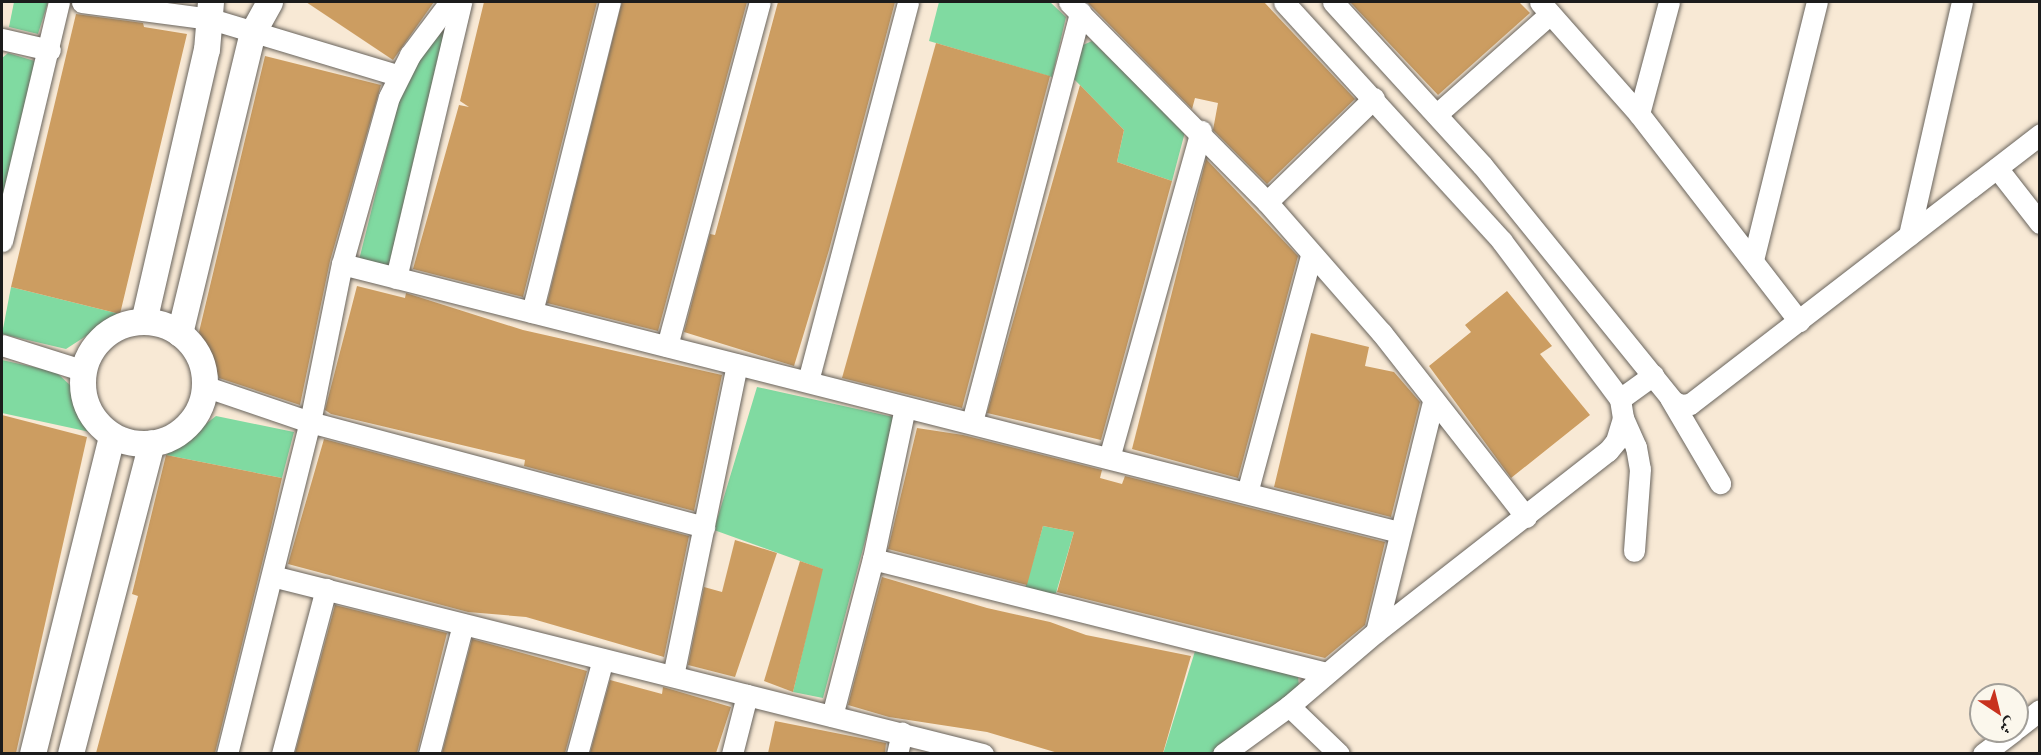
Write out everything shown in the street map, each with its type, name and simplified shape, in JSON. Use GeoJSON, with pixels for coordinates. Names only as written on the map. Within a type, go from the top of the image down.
{"type":"FeatureCollection","features":[{"type":"Feature","properties":{"kind":"street"},"geometry":{"type":"LineString","coordinates":[[2,242],[50,50],[59,2]]}},
{"type":"Feature","properties":{"kind":"street"},"geometry":{"type":"LineString","coordinates":[[82,2],[211,10],[253,33],[397,75]]}},
{"type":"Feature","properties":{"kind":"street"},"geometry":{"type":"LineString","coordinates":[[180,334],[253,33],[270,2]]}},
{"type":"Feature","properties":{"kind":"street"},"geometry":{"type":"LineString","coordinates":[[227,753],[310,422],[342,264],[397,75],[450,2]]}},
{"type":"Feature","properties":{"kind":"street"},"geometry":{"type":"LineString","coordinates":[[396,278],[461,2]]}},
{"type":"Feature","properties":{"kind":"street"},"geometry":{"type":"LineString","coordinates":[[532,312],[610,2]]}},
{"type":"Feature","properties":{"kind":"street"},"geometry":{"type":"LineString","coordinates":[[667,346],[760,2]]}},
{"type":"Feature","properties":{"kind":"street"},"geometry":{"type":"LineString","coordinates":[[808,381],[908,2]]}},
{"type":"Feature","properties":{"kind":"street"},"geometry":{"type":"LineString","coordinates":[[1284,2],[1315,33],[1502,241],[1622,409],[1636,447],[1640,469],[1634,550]]}},
{"type":"Feature","properties":{"kind":"street"},"geometry":{"type":"LineString","coordinates":[[1639,114],[1669,2]]}},
{"type":"Feature","properties":{"kind":"street"},"geometry":{"type":"LineString","coordinates":[[1753,260],[1817,2]]}},
{"type":"Feature","properties":{"kind":"street"},"geometry":{"type":"LineString","coordinates":[[1909,235],[1959,2]]}},
{"type":"Feature","properties":{"kind":"street"},"geometry":{"type":"LineString","coordinates":[[1315,33],[1335,4],[1437,114],[1533,225],[1653,375],[1670,398],[1720,483]]}},
{"type":"Feature","properties":{"kind":"street"},"geometry":{"type":"LineString","coordinates":[[1074,7],[1201,131],[1267,202],[1311,255],[1381,332],[1433,402],[1526,517]]}},
{"type":"Feature","properties":{"kind":"street"},"geometry":{"type":"LineString","coordinates":[[972,422],[1074,7]]}},
{"type":"Feature","properties":{"kind":"street"},"geometry":{"type":"LineString","coordinates":[[1437,114],[1545,8],[1639,114],[1798,321]]}},
{"type":"Feature","properties":{"kind":"street"},"geometry":{"type":"LineString","coordinates":[[144,322],[211,10]]}},
{"type":"Feature","properties":{"kind":"street"},"geometry":{"type":"LineString","coordinates":[[2,39],[50,50]]}},
{"type":"Feature","properties":{"kind":"street"},"geometry":{"type":"LineString","coordinates":[[1267,202],[1374,98]]}},
{"type":"Feature","properties":{"kind":"street"},"geometry":{"type":"LineString","coordinates":[[1109,458],[1201,131]]}},
{"type":"Feature","properties":{"kind":"street"},"geometry":{"type":"LineString","coordinates":[[1670,398],[1681,405],[1690,404],[2040,134]]}},
{"type":"Feature","properties":{"kind":"street"},"geometry":{"type":"LineString","coordinates":[[1997,168],[2040,223]]}},
{"type":"Feature","properties":{"kind":"street"},"geometry":{"type":"LineString","coordinates":[[1247,493],[1311,255]]}},
{"type":"Feature","properties":{"kind":"street"},"geometry":{"type":"LineString","coordinates":[[342,264],[1399,532]]}},
{"type":"Feature","properties":{"kind":"street"},"geometry":{"type":"LineString","coordinates":[[144,322],[180,334],[195,350],[204,386],[200,407],[188,424],[172,437],[152,443],[131,443],[112,436],[88,410],[83,393],[85,371],[97,343],[111,332],[144,322]]}},
{"type":"Feature","properties":{"kind":"street"},"geometry":{"type":"LineString","coordinates":[[2,345],[85,371]]}},
{"type":"Feature","properties":{"kind":"street"},"geometry":{"type":"LineString","coordinates":[[673,676],[737,364]]}},
{"type":"Feature","properties":{"kind":"street"},"geometry":{"type":"LineString","coordinates":[[1223,753],[1289,706],[1376,632],[1608,451],[1616,441],[1622,409],[1653,375]]}},
{"type":"Feature","properties":{"kind":"street"},"geometry":{"type":"LineString","coordinates":[[204,386],[310,422],[704,527]]}},
{"type":"Feature","properties":{"kind":"street"},"geometry":{"type":"LineString","coordinates":[[1376,632],[1433,402]]}},
{"type":"Feature","properties":{"kind":"street"},"geometry":{"type":"LineString","coordinates":[[832,716],[873,559],[905,407]]}},
{"type":"Feature","properties":{"kind":"street"},"geometry":{"type":"LineString","coordinates":[[33,753],[112,436]]}},
{"type":"Feature","properties":{"kind":"street"},"geometry":{"type":"LineString","coordinates":[[71,753],[152,443]]}},
{"type":"Feature","properties":{"kind":"street"},"geometry":{"type":"LineString","coordinates":[[873,559],[1326,673]]}},
{"type":"Feature","properties":{"kind":"street"},"geometry":{"type":"LineString","coordinates":[[272,576],[832,716],[900,743],[983,753]]}},
{"type":"Feature","properties":{"kind":"street"},"geometry":{"type":"LineString","coordinates":[[282,753],[326,589]]}},
{"type":"Feature","properties":{"kind":"street"},"geometry":{"type":"LineString","coordinates":[[429,753],[463,624]]}},
{"type":"Feature","properties":{"kind":"street"},"geometry":{"type":"LineString","coordinates":[[577,753],[603,659]]}},
{"type":"Feature","properties":{"kind":"street"},"geometry":{"type":"LineString","coordinates":[[732,753],[747,694]]}},
{"type":"Feature","properties":{"kind":"street"},"geometry":{"type":"LineString","coordinates":[[1289,706],[1339,753]]}},
{"type":"Feature","properties":{"kind":"street"},"geometry":{"type":"LineString","coordinates":[[1983,753],[1997,743]]}},
{"type":"Feature","properties":{"kind":"green space"},"geometry":{"type":"Polygon","coordinates":[[[14,2],[48,2],[38,34],[9,27],[14,2]]]}},
{"type":"Feature","properties":{"kind":"green space"},"geometry":{"type":"Polygon","coordinates":[[[939,2],[1050,2],[1066,17],[1052,77],[929,41],[939,2]]]}},
{"type":"Feature","properties":{"kind":"green space"},"geometry":{"type":"Polygon","coordinates":[[[453,18],[393,270],[359,260],[399,100],[414,66],[453,18]]]}},
{"type":"Feature","properties":{"kind":"green space"},"geometry":{"type":"Polygon","coordinates":[[[1092,41],[1185,132],[1172,181],[1117,162],[1124,130],[1073,78],[1083,45],[1092,41]]]}},
{"type":"Feature","properties":{"kind":"green space"},"geometry":{"type":"Polygon","coordinates":[[[8,53],[38,62],[2,212],[2,58],[8,53]]]}},
{"type":"Feature","properties":{"kind":"green space"},"geometry":{"type":"Polygon","coordinates":[[[11,287],[120,314],[66,349],[2,334],[11,287]]]}},
{"type":"Feature","properties":{"kind":"green space"},"geometry":{"type":"Polygon","coordinates":[[[2,360],[56,372],[71,386],[90,432],[2,413],[2,360]]]}},
{"type":"Feature","properties":{"kind":"green space"},"geometry":{"type":"Polygon","coordinates":[[[757,387],[898,418],[823,698],[793,692],[822,569],[714,530],[757,387]]]}},
{"type":"Feature","properties":{"kind":"green space"},"geometry":{"type":"Polygon","coordinates":[[[216,416],[294,432],[282,478],[166,455],[216,416]]]}},
{"type":"Feature","properties":{"kind":"green space"},"geometry":{"type":"Polygon","coordinates":[[[1043,526],[1074,532],[1056,593],[1024,592],[1043,526]]]}},
{"type":"Feature","properties":{"kind":"green space"},"geometry":{"type":"Polygon","coordinates":[[[1196,648],[1298,675],[1299,688],[1214,753],[1163,754],[1196,648]]]}},
{"type":"Feature","properties":{"kind":"building"},"geometry":{"type":"Polygon","coordinates":[[[306,2],[434,2],[393,60],[306,2]]]}},
{"type":"Feature","properties":{"kind":"building"},"geometry":{"type":"Polygon","coordinates":[[[484,2],[597,2],[523,297],[413,269],[459,105],[469,107],[460,101],[484,2]]]}},
{"type":"Feature","properties":{"kind":"building"},"geometry":{"type":"Polygon","coordinates":[[[622,2],[747,2],[658,331],[547,303],[622,2]]]}},
{"type":"Feature","properties":{"kind":"building"},"geometry":{"type":"Polygon","coordinates":[[[778,2],[895,2],[829,250],[794,366],[684,332],[710,234],[715,235],[778,2]]]}},
{"type":"Feature","properties":{"kind":"building"},"geometry":{"type":"Polygon","coordinates":[[[1087,2],[1264,2],[1355,99],[1267,184],[1213,130],[1218,103],[1195,98],[1192,109],[1087,2]]]}},
{"type":"Feature","properties":{"kind":"building"},"geometry":{"type":"Polygon","coordinates":[[[1350,2],[1519,2],[1530,13],[1438,95],[1350,2]]]}},
{"type":"Feature","properties":{"kind":"building"},"geometry":{"type":"Polygon","coordinates":[[[76,14],[143,23],[144,27],[187,34],[120,314],[11,287],[76,14]]]}},
{"type":"Feature","properties":{"kind":"building"},"geometry":{"type":"Polygon","coordinates":[[[936,43],[1050,76],[962,408],[842,378],[936,43]]]}},
{"type":"Feature","properties":{"kind":"building"},"geometry":{"type":"Polygon","coordinates":[[[265,56],[381,85],[330,261],[300,405],[219,378],[199,332],[265,56]]]}},
{"type":"Feature","properties":{"kind":"building"},"geometry":{"type":"Polygon","coordinates":[[[1080,85],[1124,130],[1117,162],[1172,181],[1101,440],[987,413],[1080,85]]]}},
{"type":"Feature","properties":{"kind":"building"},"geometry":{"type":"Polygon","coordinates":[[[1206,159],[1298,256],[1238,478],[1132,449],[1206,159]]]}},
{"type":"Feature","properties":{"kind":"building"},"geometry":{"type":"Polygon","coordinates":[[[357,286],[405,298],[406,293],[523,330],[722,375],[694,511],[524,466],[525,460],[331,414],[325,410],[357,286]]]}},
{"type":"Feature","properties":{"kind":"building"},"geometry":{"type":"Polygon","coordinates":[[[1507,291],[1552,346],[1540,354],[1590,415],[1511,478],[1429,366],[1471,332],[1465,325],[1507,291]]]}},
{"type":"Feature","properties":{"kind":"building"},"geometry":{"type":"Polygon","coordinates":[[[1311,333],[1369,347],[1365,366],[1394,372],[1420,402],[1391,517],[1274,487],[1311,333]]]}},
{"type":"Feature","properties":{"kind":"building"},"geometry":{"type":"Polygon","coordinates":[[[2,415],[87,437],[16,753],[2,753],[2,415]]]}},
{"type":"Feature","properties":{"kind":"building"},"geometry":{"type":"Polygon","coordinates":[[[917,428],[963,435],[1102,470],[1100,478],[1122,484],[1125,476],[1385,542],[1365,625],[1325,658],[1057,592],[1074,532],[1043,526],[1027,585],[888,549],[917,428]]]}},
{"type":"Feature","properties":{"kind":"building"},"geometry":{"type":"Polygon","coordinates":[[[324,439],[689,536],[664,657],[526,617],[468,612],[288,564],[324,439]]]}},
{"type":"Feature","properties":{"kind":"building"},"geometry":{"type":"Polygon","coordinates":[[[166,455],[282,478],[271,527],[215,753],[96,753],[138,596],[132,594],[166,455]]]}},
{"type":"Feature","properties":{"kind":"building"},"geometry":{"type":"Polygon","coordinates":[[[735,540],[777,553],[735,677],[688,665],[704,587],[722,592],[735,540]]]}},
{"type":"Feature","properties":{"kind":"building"},"geometry":{"type":"Polygon","coordinates":[[[800,561],[823,569],[793,692],[764,681],[800,561]]]}},
{"type":"Feature","properties":{"kind":"building"},"geometry":{"type":"Polygon","coordinates":[[[882,577],[987,608],[1050,622],[1086,635],[1191,656],[1163,753],[1058,753],[987,732],[889,717],[848,705],[882,577]]]}},
{"type":"Feature","properties":{"kind":"building"},"geometry":{"type":"Polygon","coordinates":[[[335,605],[447,633],[417,753],[295,753],[335,605]]]}},
{"type":"Feature","properties":{"kind":"building"},"geometry":{"type":"Polygon","coordinates":[[[472,639],[587,671],[565,753],[442,753],[472,639]]]}},
{"type":"Feature","properties":{"kind":"building"},"geometry":{"type":"Polygon","coordinates":[[[610,680],[662,694],[663,687],[731,707],[716,753],[590,753],[610,680]]]}},
{"type":"Feature","properties":{"kind":"building"},"geometry":{"type":"Polygon","coordinates":[[[775,721],[886,743],[885,753],[768,753],[775,721]]]}}]}
